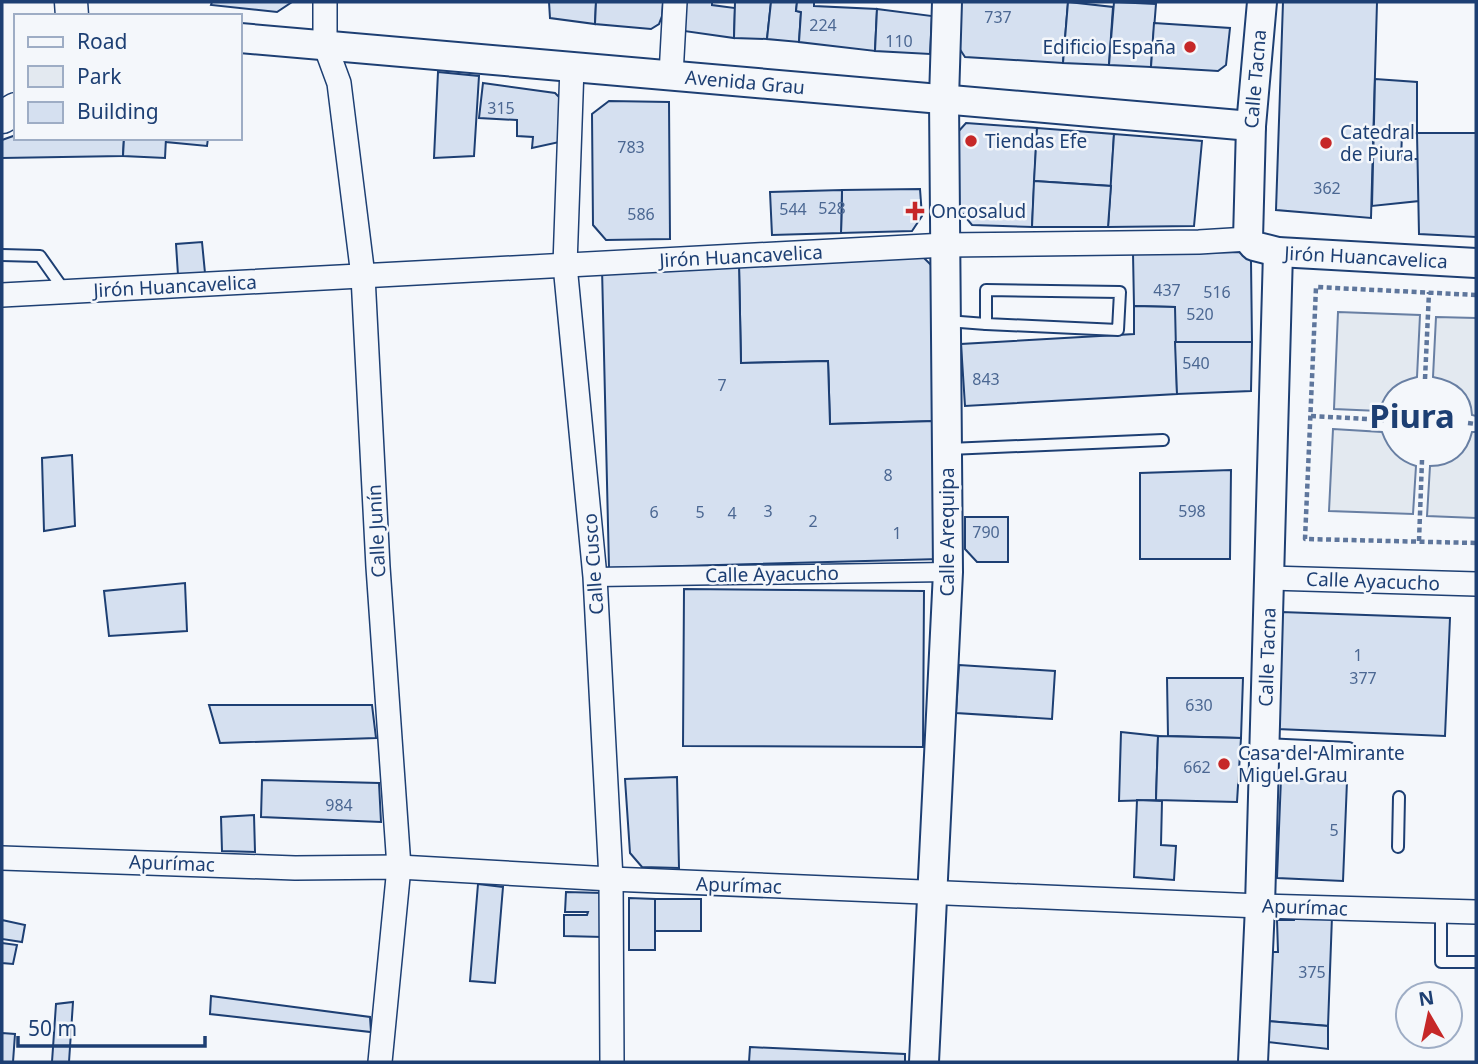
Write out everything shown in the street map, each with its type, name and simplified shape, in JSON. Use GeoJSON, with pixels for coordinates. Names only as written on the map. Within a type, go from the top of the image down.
{"type":"FeatureCollection","features":[{"type":"Feature","properties":{"kind":"street","name":"Calle Junín"},"geometry":{"type":"LineString","coordinates":[[325,2],[325,45],[338,83],[363,276],[378,567],[399,867],[380,1062]]}},
{"type":"Feature","properties":{"kind":"street"},"geometry":{"type":"LineString","coordinates":[[671,75],[675,2]]}},
{"type":"Feature","properties":{"kind":"street","name":"Calle Arequipa"},"geometry":{"type":"LineString","coordinates":[[924,1062],[948,572],[944,99],[947,2]]}},
{"type":"Feature","properties":{"kind":"street","name":"Calle Tacna"},"geometry":{"type":"LineString","coordinates":[[1248,239],[1251,126],[1262,2]]}},
{"type":"Feature","properties":{"kind":"street","name":"Avenida Grau"},"geometry":{"type":"LineString","coordinates":[[242,38],[1251,126]]}},
{"type":"Feature","properties":{"kind":"street","name":"Calle Cusco"},"geometry":{"type":"LineString","coordinates":[[572,67],[565,265],[595,576],[611,880],[612,1062]]}},
{"type":"Feature","properties":{"kind":"street","name":"Jirón Huancavelica"},"geometry":{"type":"LineString","coordinates":[[2,295],[945,245],[1248,239],[1254,246],[1278,252],[1476,263]]}},
{"type":"Feature","properties":{"kind":"street","name":"Calle Tacna"},"geometry":{"type":"LineString","coordinates":[[1253,1062],[1260,906],[1278,252]]}},
{"type":"Feature","properties":{"kind":"street","name":"Calle Ayacucho"},"geometry":{"type":"LineString","coordinates":[[595,576],[948,572]]}},
{"type":"Feature","properties":{"kind":"street","name":"Calle Ayacucho"},"geometry":{"type":"LineString","coordinates":[[1269,579],[1476,584]]}},
{"type":"Feature","properties":{"kind":"street","name":"Apurímac"},"geometry":{"type":"LineString","coordinates":[[2,858],[295,867],[399,867],[611,880],[1476,912]]}},
{"type":"Feature","properties":{"kind":"lane"},"geometry":{"type":"LineString","coordinates":[[2,255],[40,256],[66,293]]}},
{"type":"Feature","properties":{"kind":"lane"},"geometry":{"type":"LineString","coordinates":[[946,320],[986,324],[1118,330],[1120,292],[986,290],[986,324]]}},
{"type":"Feature","properties":{"kind":"lane"},"geometry":{"type":"LineString","coordinates":[[947,449],[1163,440]]}},
{"type":"Feature","properties":{"kind":"lane"},"geometry":{"type":"LineString","coordinates":[[1264,744],[1349,748]]}},
{"type":"Feature","properties":{"kind":"lane"},"geometry":{"type":"LineString","coordinates":[[1398,847],[1399,797]]}},
{"type":"Feature","properties":{"kind":"lane"},"geometry":{"type":"LineString","coordinates":[[1441,911],[1441,962],[1476,962]]}},
{"type":"Feature","properties":{"kind":"path"},"geometry":{"type":"LineString","coordinates":[[1476,295],[1315,287],[1305,539],[1476,544]]}},
{"type":"Feature","properties":{"kind":"path"},"geometry":{"type":"LineString","coordinates":[[1425,379],[1429,292]]}},
{"type":"Feature","properties":{"kind":"path"},"geometry":{"type":"LineString","coordinates":[[1311,416],[1386,420]]}},
{"type":"Feature","properties":{"kind":"path"},"geometry":{"type":"LineString","coordinates":[[1468,423],[1476,424]]}},
{"type":"Feature","properties":{"kind":"path"},"geometry":{"type":"LineString","coordinates":[[1419,541],[1422,460]]}},
{"type":"Feature","properties":{"kind":"green space"},"geometry":{"type":"Polygon","coordinates":[[[1338,312],[1420,315],[1417,377],[1403,381],[1393,388],[1379,411],[1334,409],[1338,312]]]}},
{"type":"Feature","properties":{"kind":"green space"},"geometry":{"type":"Polygon","coordinates":[[[1436,317],[1476,318],[1476,416],[1472,415],[1469,400],[1460,389],[1448,381],[1433,377],[1436,317]]]}},
{"type":"Feature","properties":{"kind":"green space"},"geometry":{"type":"Polygon","coordinates":[[[1333,429],[1382,432],[1395,454],[1416,466],[1413,514],[1329,511],[1333,429]]]}},
{"type":"Feature","properties":{"kind":"green space"},"geometry":{"type":"Polygon","coordinates":[[[1472,432],[1476,432],[1476,518],[1427,516],[1430,466],[1445,464],[1457,457],[1466,447],[1472,432]]]}},
{"type":"Feature","properties":{"kind":"building"},"geometry":{"type":"Polygon","coordinates":[[[212,2],[292,2],[277,12],[211,5],[212,2]]]}},
{"type":"Feature","properties":{"kind":"building"},"geometry":{"type":"Polygon","coordinates":[[[549,2],[596,2],[595,24],[550,18],[549,2]]]}},
{"type":"Feature","properties":{"kind":"building"},"geometry":{"type":"Polygon","coordinates":[[[596,2],[663,2],[662,16],[659,24],[651,29],[595,24],[596,2]]]}},
{"type":"Feature","properties":{"kind":"building"},"geometry":{"type":"Polygon","coordinates":[[[686,2],[712,2],[712,5],[735,8],[734,38],[684,31],[686,2]]]}},
{"type":"Feature","properties":{"kind":"building"},"geometry":{"type":"Polygon","coordinates":[[[735,2],[771,2],[767,39],[734,38],[735,2]]]}},
{"type":"Feature","properties":{"kind":"building"},"geometry":{"type":"Polygon","coordinates":[[[771,2],[797,2],[796,11],[801,12],[799,42],[767,39],[771,2]]]}},
{"type":"Feature","properties":{"kind":"building"},"geometry":{"type":"Polygon","coordinates":[[[797,2],[814,2],[814,6],[877,9],[875,51],[799,42],[801,12],[796,11],[797,2]]]}},
{"type":"Feature","properties":{"kind":"building"},"geometry":{"type":"Polygon","coordinates":[[[959,2],[1068,2],[1063,63],[965,57],[957,45],[959,2]]]}},
{"type":"Feature","properties":{"kind":"building"},"geometry":{"type":"Polygon","coordinates":[[[1068,2],[1113,7],[1109,65],[1063,63],[1068,2]]]}},
{"type":"Feature","properties":{"kind":"building"},"geometry":{"type":"Polygon","coordinates":[[[1114,2],[1156,4],[1151,67],[1109,65],[1114,2]]]}},
{"type":"Feature","properties":{"kind":"building","name":"Catedral de Piura"},"geometry":{"type":"Polygon","coordinates":[[[1283,2],[1377,2],[1371,218],[1276,210],[1283,2]]]}},
{"type":"Feature","properties":{"kind":"building"},"geometry":{"type":"Polygon","coordinates":[[[877,9],[932,16],[930,54],[875,51],[877,9]]]}},
{"type":"Feature","properties":{"kind":"building","name":"Edificio España"},"geometry":{"type":"Polygon","coordinates":[[[1154,23],[1230,28],[1226,65],[1218,71],[1151,67],[1154,23]]]}},
{"type":"Feature","properties":{"kind":"building"},"geometry":{"type":"Polygon","coordinates":[[[438,72],[479,76],[474,156],[434,158],[438,72]]]}},
{"type":"Feature","properties":{"kind":"building"},"geometry":{"type":"Polygon","coordinates":[[[1375,79],[1417,82],[1417,133],[1402,134],[1401,159],[1418,159],[1419,201],[1372,206],[1375,79]]]}},
{"type":"Feature","properties":{"kind":"building"},"geometry":{"type":"Polygon","coordinates":[[[483,83],[555,93],[562,100],[564,141],[532,148],[533,137],[517,136],[517,120],[479,118],[483,83]]]}},
{"type":"Feature","properties":{"kind":"building"},"geometry":{"type":"Polygon","coordinates":[[[609,101],[669,102],[670,239],[606,240],[593,225],[592,114],[609,101]]]}},
{"type":"Feature","properties":{"kind":"building"},"geometry":{"type":"Polygon","coordinates":[[[966,123],[1037,128],[1032,227],[972,225],[957,207],[957,133],[966,123]]]}},
{"type":"Feature","properties":{"kind":"building"},"geometry":{"type":"Polygon","coordinates":[[[1037,128],[1114,134],[1111,186],[1034,181],[1037,128]]]}},
{"type":"Feature","properties":{"kind":"building"},"geometry":{"type":"Polygon","coordinates":[[[1417,133],[1476,133],[1476,237],[1419,234],[1417,133]]]}},
{"type":"Feature","properties":{"kind":"building"},"geometry":{"type":"Polygon","coordinates":[[[1114,134],[1202,141],[1194,226],[1108,227],[1114,134]]]}},
{"type":"Feature","properties":{"kind":"building"},"geometry":{"type":"Polygon","coordinates":[[[14,136],[14,140],[124,140],[123,156],[2,158],[2,140],[14,136]]]}},
{"type":"Feature","properties":{"kind":"building"},"geometry":{"type":"Polygon","coordinates":[[[124,140],[166,140],[165,158],[123,156],[124,140]]]}},
{"type":"Feature","properties":{"kind":"building"},"geometry":{"type":"Polygon","coordinates":[[[166,140],[208,140],[207,146],[166,140]]]}},
{"type":"Feature","properties":{"kind":"building"},"geometry":{"type":"Polygon","coordinates":[[[1034,181],[1111,186],[1108,227],[1032,227],[1034,181]]]}},
{"type":"Feature","properties":{"kind":"building"},"geometry":{"type":"Polygon","coordinates":[[[920,189],[922,216],[912,231],[841,233],[842,190],[920,189]]]}},
{"type":"Feature","properties":{"kind":"building"},"geometry":{"type":"Polygon","coordinates":[[[842,190],[841,233],[772,235],[770,192],[842,190]]]}},
{"type":"Feature","properties":{"kind":"building"},"geometry":{"type":"Polygon","coordinates":[[[202,242],[205,273],[178,275],[176,244],[202,242]]]}},
{"type":"Feature","properties":{"kind":"building"},"geometry":{"type":"Polygon","coordinates":[[[1243,252],[1251,261],[1252,342],[1175,342],[1175,307],[1134,306],[1133,253],[1243,252]]]}},
{"type":"Feature","properties":{"kind":"building"},"geometry":{"type":"Polygon","coordinates":[[[921,255],[935,269],[936,421],[830,424],[828,361],[741,363],[739,265],[921,255]]]}},
{"type":"Feature","properties":{"kind":"building"},"geometry":{"type":"Polygon","coordinates":[[[739,265],[741,363],[828,361],[830,424],[936,421],[940,559],[609,568],[602,268],[739,265]]]}},
{"type":"Feature","properties":{"kind":"building"},"geometry":{"type":"Polygon","coordinates":[[[1134,306],[1175,307],[1177,394],[965,406],[961,344],[1134,334],[1134,306]]]}},
{"type":"Feature","properties":{"kind":"building"},"geometry":{"type":"Polygon","coordinates":[[[1175,342],[1252,342],[1251,391],[1177,394],[1175,342]]]}},
{"type":"Feature","properties":{"kind":"building"},"geometry":{"type":"Polygon","coordinates":[[[72,455],[75,526],[44,531],[42,458],[72,455]]]}},
{"type":"Feature","properties":{"kind":"building"},"geometry":{"type":"Polygon","coordinates":[[[1231,470],[1230,559],[1140,559],[1140,473],[1231,470]]]}},
{"type":"Feature","properties":{"kind":"building"},"geometry":{"type":"Polygon","coordinates":[[[965,517],[1008,517],[1008,562],[977,562],[965,549],[965,517]]]}},
{"type":"Feature","properties":{"kind":"building"},"geometry":{"type":"Polygon","coordinates":[[[185,583],[187,631],[109,636],[104,591],[185,583]]]}},
{"type":"Feature","properties":{"kind":"building"},"geometry":{"type":"Polygon","coordinates":[[[684,589],[924,591],[923,747],[683,746],[684,589]]]}},
{"type":"Feature","properties":{"kind":"building"},"geometry":{"type":"Polygon","coordinates":[[[1281,612],[1450,618],[1445,736],[1277,729],[1281,612]]]}},
{"type":"Feature","properties":{"kind":"building"},"geometry":{"type":"Polygon","coordinates":[[[959,665],[1055,671],[1052,719],[956,713],[959,665]]]}},
{"type":"Feature","properties":{"kind":"building"},"geometry":{"type":"Polygon","coordinates":[[[1167,678],[1243,678],[1241,738],[1168,736],[1167,678]]]}},
{"type":"Feature","properties":{"kind":"building"},"geometry":{"type":"Polygon","coordinates":[[[209,705],[372,705],[376,738],[220,743],[209,705]]]}},
{"type":"Feature","properties":{"kind":"building"},"geometry":{"type":"Polygon","coordinates":[[[1121,732],[1158,736],[1156,800],[1119,801],[1121,732]]]}},
{"type":"Feature","properties":{"kind":"building"},"geometry":{"type":"Polygon","coordinates":[[[1158,736],[1241,738],[1237,802],[1156,800],[1158,736]]]}},
{"type":"Feature","properties":{"kind":"building"},"geometry":{"type":"Polygon","coordinates":[[[677,777],[679,868],[642,867],[630,853],[625,779],[677,777]]]}},
{"type":"Feature","properties":{"kind":"building"},"geometry":{"type":"Polygon","coordinates":[[[1281,778],[1347,781],[1343,881],[1277,878],[1281,778]]]}},
{"type":"Feature","properties":{"kind":"building"},"geometry":{"type":"Polygon","coordinates":[[[262,780],[379,783],[381,822],[261,817],[262,780]]]}},
{"type":"Feature","properties":{"kind":"building"},"geometry":{"type":"Polygon","coordinates":[[[1137,800],[1162,801],[1161,845],[1176,846],[1174,880],[1134,877],[1137,800]]]}},
{"type":"Feature","properties":{"kind":"building"},"geometry":{"type":"Polygon","coordinates":[[[254,815],[255,852],[222,851],[221,817],[254,815]]]}},
{"type":"Feature","properties":{"kind":"building"},"geometry":{"type":"Polygon","coordinates":[[[478,884],[503,887],[495,983],[470,981],[478,884]]]}},
{"type":"Feature","properties":{"kind":"building"},"geometry":{"type":"Polygon","coordinates":[[[566,892],[603,893],[602,937],[564,936],[564,915],[587,915],[588,912],[565,912],[566,892]]]}},
{"type":"Feature","properties":{"kind":"building"},"geometry":{"type":"Polygon","coordinates":[[[629,898],[655,899],[655,950],[629,950],[629,898]]]}},
{"type":"Feature","properties":{"kind":"building"},"geometry":{"type":"Polygon","coordinates":[[[655,899],[701,899],[701,931],[655,931],[655,899]]]}},
{"type":"Feature","properties":{"kind":"building"},"geometry":{"type":"Polygon","coordinates":[[[1295,911],[1332,916],[1328,1026],[1267,1021],[1268,952],[1278,952],[1277,920],[1294,920],[1295,911]]]}},
{"type":"Feature","properties":{"kind":"building"},"geometry":{"type":"Polygon","coordinates":[[[2,920],[25,925],[22,942],[2,939],[2,920]]]}},
{"type":"Feature","properties":{"kind":"building"},"geometry":{"type":"Polygon","coordinates":[[[2,943],[17,945],[13,964],[2,963],[2,943]]]}},
{"type":"Feature","properties":{"kind":"building"},"geometry":{"type":"Polygon","coordinates":[[[211,996],[370,1017],[371,1032],[210,1014],[211,996]]]}},
{"type":"Feature","properties":{"kind":"building"},"geometry":{"type":"Polygon","coordinates":[[[73,1002],[69,1062],[52,1062],[56,1004],[73,1002]]]}},
{"type":"Feature","properties":{"kind":"building"},"geometry":{"type":"Polygon","coordinates":[[[1267,1021],[1328,1026],[1328,1049],[1268,1042],[1267,1021]]]}},
{"type":"Feature","properties":{"kind":"building"},"geometry":{"type":"Polygon","coordinates":[[[2,1033],[15,1034],[13,1062],[2,1062],[2,1033]]]}},
{"type":"Feature","properties":{"kind":"building"},"geometry":{"type":"Polygon","coordinates":[[[750,1047],[905,1054],[905,1062],[749,1062],[750,1047]]]}},
{"type":"Feature","properties":{"kind":"place","name":"Edificio España"},"geometry":{"type":"Point","coordinates":[1190,47]}},
{"type":"Feature","properties":{"kind":"place","name":"Tiendas Efe"},"geometry":{"type":"Point","coordinates":[971,141]}},
{"type":"Feature","properties":{"kind":"place","name":"Catedral de Piura"},"geometry":{"type":"Point","coordinates":[1326,143]}},
{"type":"Feature","properties":{"kind":"place","name":"Oncosalud"},"geometry":{"type":"Point","coordinates":[915,211]}},
{"type":"Feature","properties":{"kind":"place","name":"Casa del Almirante Miguel Grau"},"geometry":{"type":"Point","coordinates":[1224,764]}},
{"type":"Feature","properties":{"kind":"district","name":"Piura"},"geometry":{"type":"Point","coordinates":[1412,415]}}]}
